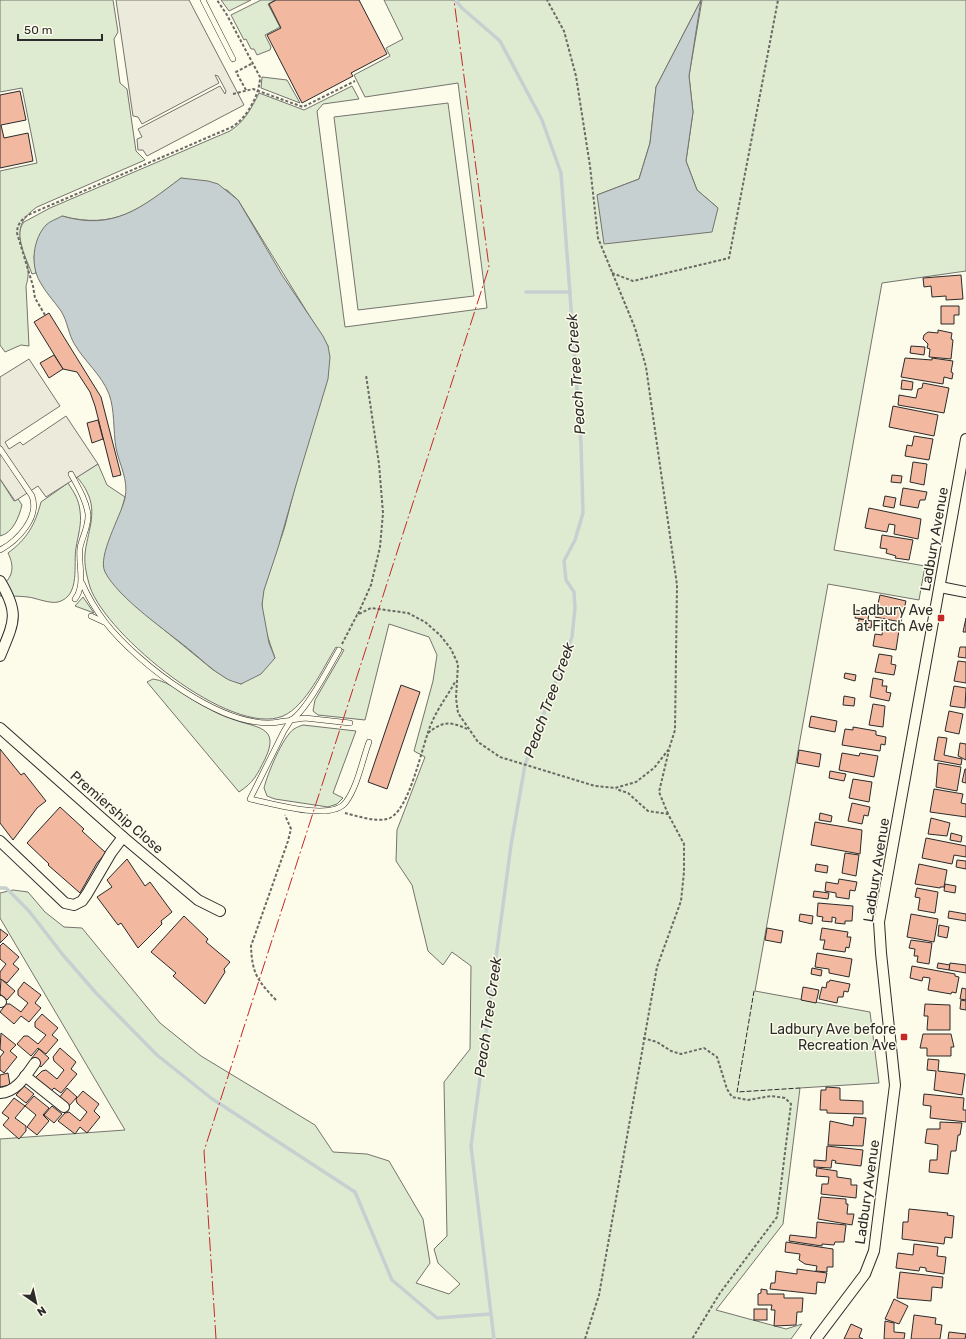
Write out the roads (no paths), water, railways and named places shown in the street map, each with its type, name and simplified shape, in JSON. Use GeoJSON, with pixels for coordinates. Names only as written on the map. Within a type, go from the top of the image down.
{"type":"FeatureCollection","features":[{"type":"Feature","properties":{"kind":"street","name":"Ladbury Avenue"},"geometry":{"type":"LineString","coordinates":[[816,1339],[864,1274],[874,1251],[896,1085],[881,953],[879,922],[966,439]]}},
{"type":"Feature","properties":{"kind":"street"},"geometry":{"type":"LineString","coordinates":[[0,581],[11,598],[13,623],[0,656]]}},
{"type":"Feature","properties":{"kind":"street"},"geometry":{"type":"LineString","coordinates":[[940,587],[966,592]]}},
{"type":"Feature","properties":{"kind":"street","name":"Premiership Close"},"geometry":{"type":"LineString","coordinates":[[0,728],[123,837],[198,900],[220,911]]}},
{"type":"Feature","properties":{"kind":"street"},"geometry":{"type":"LineString","coordinates":[[0,841],[65,903],[74,905],[82,901],[111,853],[123,837]]}},
{"type":"Feature","properties":{"kind":"street"},"geometry":{"type":"LineString","coordinates":[[0,1093],[13,1089],[36,1063]]}},
{"type":"Feature","properties":{"kind":"street"},"geometry":{"type":"LineString","coordinates":[[25,1076],[64,1107]]}},
{"type":"Feature","properties":{"kind":"lane"},"geometry":{"type":"LineString","coordinates":[[202,0],[233,59]]}},
{"type":"Feature","properties":{"kind":"lane"},"geometry":{"type":"LineString","coordinates":[[0,449],[32,496],[34,502],[29,522],[14,542],[0,550]]}},
{"type":"Feature","properties":{"kind":"lane"},"geometry":{"type":"LineString","coordinates":[[71,474],[84,499],[88,516],[80,547],[82,583],[79,594],[74,599]]}},
{"type":"Feature","properties":{"kind":"lane"},"geometry":{"type":"LineString","coordinates":[[82,583],[90,599],[105,622],[124,643],[152,668],[198,700],[228,714],[252,721],[271,723],[305,718],[350,723]]}},
{"type":"Feature","properties":{"kind":"lane"},"geometry":{"type":"LineString","coordinates":[[91,616],[105,622]]}},
{"type":"Feature","properties":{"kind":"lane"},"geometry":{"type":"LineString","coordinates":[[339,650],[306,704],[291,720],[284,731],[250,799],[320,812],[334,810],[345,804],[352,790],[369,742]]}},
{"type":"Feature","properties":{"kind":"waterway","name":"Peach Tree Creek"},"geometry":{"type":"LineString","coordinates":[[455,0],[500,41],[542,120],[561,173],[581,443],[583,513],[575,540],[564,561],[566,580],[574,592],[575,608],[572,637],[525,765],[511,845],[471,1146],[494,1339]]}},
{"type":"Feature","properties":{"kind":"waterway"},"geometry":{"type":"LineString","coordinates":[[526,292],[570,292]]}},
{"type":"Feature","properties":{"kind":"waterway"},"geometry":{"type":"LineString","coordinates":[[0,888],[6,888],[29,911],[63,955],[96,993],[157,1055],[211,1098],[355,1192],[392,1280],[437,1318],[490,1314]]}},
{"type":"Feature","properties":{"kind":"place","name":"Ladbury Ave at Fitch Ave"},"geometry":{"type":"Point","coordinates":[941,618]}},
{"type":"Feature","properties":{"kind":"place","name":"Ladbury Ave before Recreation Ave"},"geometry":{"type":"Point","coordinates":[904,1037]}}]}
